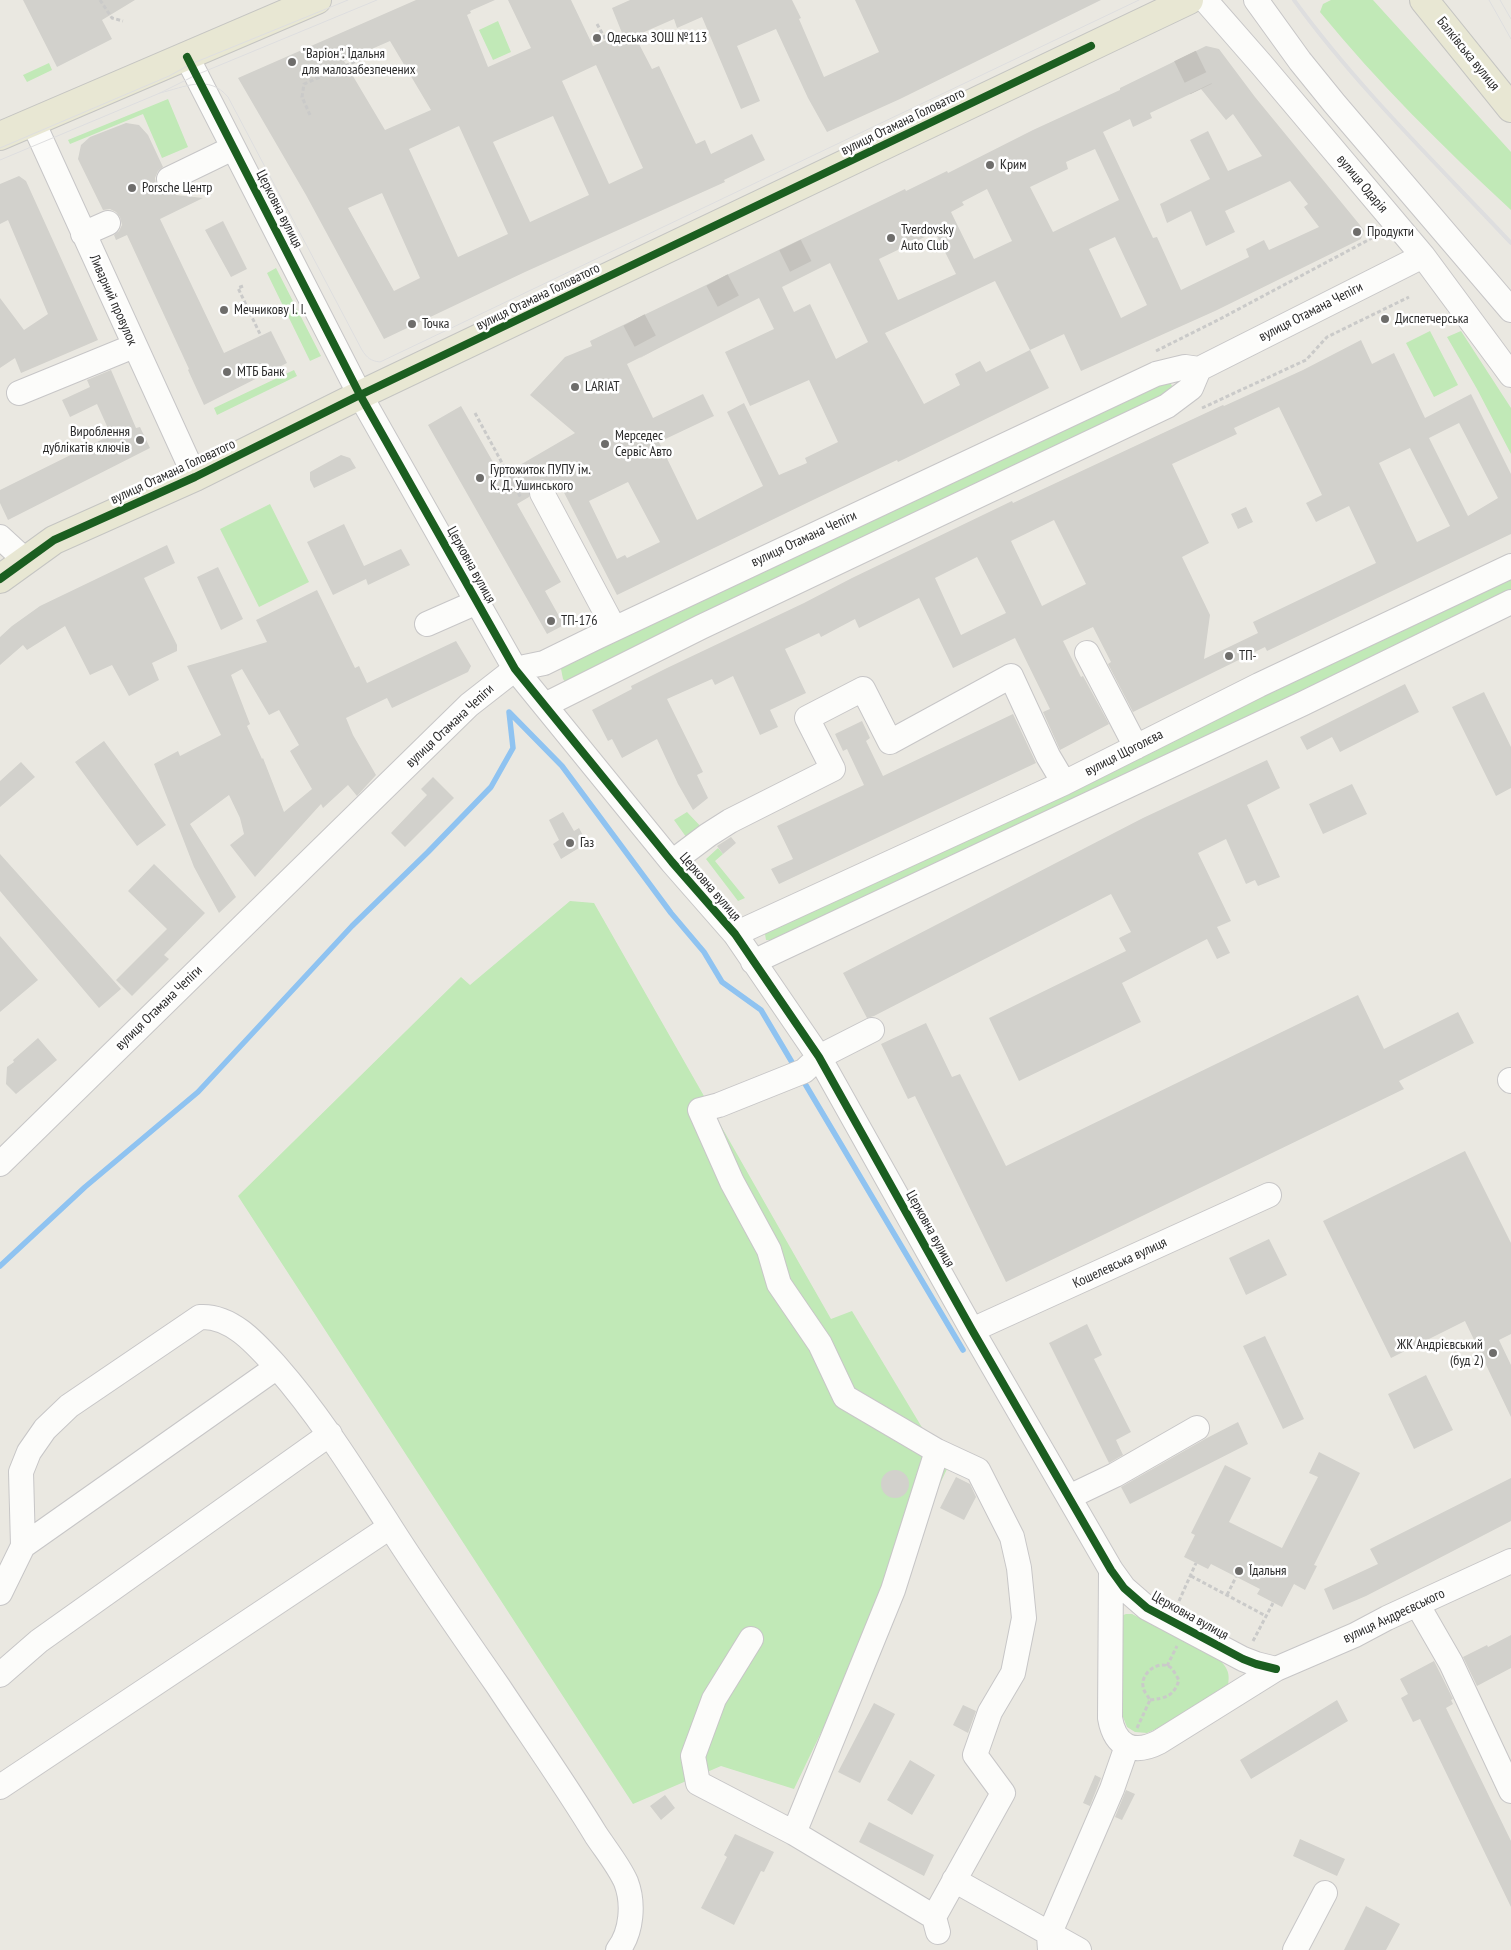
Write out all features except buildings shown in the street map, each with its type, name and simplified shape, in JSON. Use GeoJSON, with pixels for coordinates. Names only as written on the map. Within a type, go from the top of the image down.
{"type":"FeatureCollection","features":[{"type":"Feature","properties":{"kind":"main road"},"geometry":{"type":"LineString","coordinates":[[0,136],[317,0]]}},
{"type":"Feature","properties":{"kind":"main road","name":"вулиця Отамана Головатого"},"geometry":{"type":"LineString","coordinates":[[0,579],[54,540],[194,477],[360,395],[1188,0]]}},
{"type":"Feature","properties":{"kind":"main road","name":"Балківська вулиця"},"geometry":{"type":"LineString","coordinates":[[1424,0],[1511,108]]}},
{"type":"Feature","properties":{"kind":"street","name":"вулиця Одарія"},"geometry":{"type":"LineString","coordinates":[[1205,0],[1423,256],[1511,375]]}},
{"type":"Feature","properties":{"kind":"street"},"geometry":{"type":"LineString","coordinates":[[1256,0],[1334,104],[1511,310]]}},
{"type":"Feature","properties":{"kind":"street","name":"Церковна вулиця"},"geometry":{"type":"LineString","coordinates":[[187,57],[360,395],[515,669],[672,862],[735,934],[753,962],[805,1068],[972,1330],[1111,1570],[1124,1588],[1147,1608],[1243,1659],[1276,1668]]}},
{"type":"Feature","properties":{"kind":"street","name":"Ливарний провулок"},"geometry":{"type":"LineString","coordinates":[[33,122],[194,477]]}},
{"type":"Feature","properties":{"kind":"street"},"geometry":{"type":"LineString","coordinates":[[169,179],[233,148]]}},
{"type":"Feature","properties":{"kind":"street"},"geometry":{"type":"LineString","coordinates":[[83,234],[108,223]]}},
{"type":"Feature","properties":{"kind":"street","name":"вулиця Отамана Чепіги"},"geometry":{"type":"LineString","coordinates":[[0,1164],[469,705],[515,669],[544,663],[614,628],[1156,374],[1185,367],[1199,369],[1423,256]]}},
{"type":"Feature","properties":{"kind":"street"},"geometry":{"type":"LineString","coordinates":[[19,393],[134,346]]}},
{"type":"Feature","properties":{"kind":"street"},"geometry":{"type":"LineString","coordinates":[[545,705],[701,627],[1167,406],[1191,388],[1199,369]]}},
{"type":"Feature","properties":{"kind":"street"},"geometry":{"type":"LineString","coordinates":[[542,493],[614,628]]}},
{"type":"Feature","properties":{"kind":"street"},"geometry":{"type":"LineString","coordinates":[[0,538],[25,560]]}},
{"type":"Feature","properties":{"kind":"street","name":"вулиця Щоголєва"},"geometry":{"type":"LineString","coordinates":[[735,934],[1064,783],[1272,679],[1511,566]]}},
{"type":"Feature","properties":{"kind":"street"},"geometry":{"type":"LineString","coordinates":[[427,624],[477,602]]}},
{"type":"Feature","properties":{"kind":"street"},"geometry":{"type":"LineString","coordinates":[[753,962],[1293,708],[1511,602]]}},
{"type":"Feature","properties":{"kind":"street"},"geometry":{"type":"LineString","coordinates":[[1087,653],[1136,747]]}},
{"type":"Feature","properties":{"kind":"street"},"geometry":{"type":"LineString","coordinates":[[672,862],[730,821],[834,769],[808,718],[864,689],[890,742],[1011,676],[1048,756],[1064,783]]}},
{"type":"Feature","properties":{"kind":"street"},"geometry":{"type":"LineString","coordinates":[[751,1640],[714,1699],[693,1756],[698,1783],[794,1834],[936,1925],[954,1880],[1003,1793],[975,1755],[990,1712],[1013,1673],[1024,1618],[1019,1568],[1012,1537],[978,1470],[937,1451],[845,1397],[820,1344],[779,1284],[769,1250],[732,1182],[700,1110],[805,1068],[872,1030]]}},
{"type":"Feature","properties":{"kind":"street","name":"Кошелевська вулиця"},"geometry":{"type":"LineString","coordinates":[[972,1330],[1269,1195]]}},
{"type":"Feature","properties":{"kind":"street"},"geometry":{"type":"LineString","coordinates":[[24,1546],[21,1472],[29,1452],[45,1429],[69,1406],[200,1317],[212,1316],[241,1331],[277,1367],[330,1434],[390,1527],[582,1811],[626,1882],[631,1902],[630,1924],[624,1942],[618,1950]]}},
{"type":"Feature","properties":{"kind":"street"},"geometry":{"type":"LineString","coordinates":[[0,1593],[24,1546],[277,1367]]}},
{"type":"Feature","properties":{"kind":"street"},"geometry":{"type":"LineString","coordinates":[[1069,1497],[1115,1475],[1197,1428]]}},
{"type":"Feature","properties":{"kind":"street"},"geometry":{"type":"LineString","coordinates":[[0,1675],[39,1641],[330,1434]]}},
{"type":"Feature","properties":{"kind":"street"},"geometry":{"type":"LineString","coordinates":[[794,1834],[893,1590],[937,1451]]}},
{"type":"Feature","properties":{"kind":"street"},"geometry":{"type":"LineString","coordinates":[[0,1787],[390,1527]]}},
{"type":"Feature","properties":{"kind":"street","name":"вулиця Андреєвського"},"geometry":{"type":"LineString","coordinates":[[1276,1668],[1355,1635],[1511,1561]]}},
{"type":"Feature","properties":{"kind":"street"},"geometry":{"type":"LineString","coordinates":[[1111,1570],[1110,1718],[1115,1736],[1127,1746],[1141,1750],[1159,1742],[1276,1668]]}},
{"type":"Feature","properties":{"kind":"street"},"geometry":{"type":"LineString","coordinates":[[1417,1604],[1451,1664],[1511,1791]]}},
{"type":"Feature","properties":{"kind":"street"},"geometry":{"type":"LineString","coordinates":[[1050,1942],[1112,1789],[1127,1746]]}},
{"type":"Feature","properties":{"kind":"street"},"geometry":{"type":"LineString","coordinates":[[954,1880],[1050,1942],[1079,1950]]}},
{"type":"Feature","properties":{"kind":"street"},"geometry":{"type":"LineString","coordinates":[[1295,1950],[1325,1893]]}},
{"type":"Feature","properties":{"kind":"path"},"geometry":{"type":"LineString","coordinates":[[100,0],[112,18],[123,21]]}},
{"type":"Feature","properties":{"kind":"path"},"geometry":{"type":"LineString","coordinates":[[598,24],[606,40]]}},
{"type":"Feature","properties":{"kind":"path"},"geometry":{"type":"LineString","coordinates":[[310,115],[302,97],[304,84],[363,58]]}},
{"type":"Feature","properties":{"kind":"path"},"geometry":{"type":"LineString","coordinates":[[243,286],[238,288],[261,336]]}},
{"type":"Feature","properties":{"kind":"path"},"geometry":{"type":"LineString","coordinates":[[1170,1621],[1196,1563]]}},
{"type":"Feature","properties":{"kind":"path"},"geometry":{"type":"LineString","coordinates":[[1191,1576],[1266,1616]]}},
{"type":"Feature","properties":{"kind":"path"},"geometry":{"type":"LineString","coordinates":[[1227,1596],[1236,1577]]}},
{"type":"Feature","properties":{"kind":"path"},"geometry":{"type":"LineString","coordinates":[[1243,1659],[1273,1603]]}},
{"type":"Feature","properties":{"kind":"path"},"geometry":{"type":"LineString","coordinates":[[1157,1666],[1172,1668],[1179,1680],[1176,1690],[1168,1697],[1150,1700],[1143,1688],[1144,1679],[1148,1672],[1157,1666]]}},
{"type":"Feature","properties":{"kind":"path"},"geometry":{"type":"LineString","coordinates":[[1127,1746],[1150,1700]]}},
{"type":"Feature","properties":{"kind":"green space"},"geometry":{"type":"Polygon","coordinates":[[[1331,0],[1373,0],[1511,152],[1511,210],[1412,114],[1342,38],[1320,12],[1323,4],[1331,0]]]}},
{"type":"Feature","properties":{"kind":"green space"},"geometry":{"type":"Polygon","coordinates":[[[498,21],[511,52],[493,60],[479,30],[498,21]]]}},
{"type":"Feature","properties":{"kind":"green space"},"geometry":{"type":"Polygon","coordinates":[[[49,63],[52,70],[27,82],[23,75],[49,63]]]}},
{"type":"Feature","properties":{"kind":"green space"},"geometry":{"type":"Polygon","coordinates":[[[168,99],[188,147],[162,158],[143,114],[70,144],[68,140],[168,99]]]}},
{"type":"Feature","properties":{"kind":"green space"},"geometry":{"type":"Polygon","coordinates":[[[276,268],[321,356],[310,361],[267,273],[276,268]]]}},
{"type":"Feature","properties":{"kind":"green space"},"geometry":{"type":"Polygon","coordinates":[[[1430,331],[1458,385],[1434,397],[1406,343],[1430,331]]]}},
{"type":"Feature","properties":{"kind":"green space"},"geometry":{"type":"Polygon","coordinates":[[[1461,331],[1511,408],[1511,454],[1447,337],[1461,331]]]}},
{"type":"Feature","properties":{"kind":"green space"},"geometry":{"type":"Polygon","coordinates":[[[294,370],[297,376],[217,415],[214,408],[294,370]]]}},
{"type":"Feature","properties":{"kind":"green space"},"geometry":{"type":"Polygon","coordinates":[[[1169,380],[1173,392],[569,686],[563,679],[561,669],[566,665],[1169,380]]]}},
{"type":"Feature","properties":{"kind":"green space"},"geometry":{"type":"Polygon","coordinates":[[[270,504],[309,582],[259,607],[220,529],[270,504]]]}},
{"type":"Feature","properties":{"kind":"green space"},"geometry":{"type":"Polygon","coordinates":[[[1511,572],[1511,591],[781,940],[766,940],[765,934],[772,926],[1511,572]]]}},
{"type":"Feature","properties":{"kind":"green space"},"geometry":{"type":"Polygon","coordinates":[[[687,812],[705,831],[689,841],[674,820],[687,812]]]}},
{"type":"Feature","properties":{"kind":"green space"},"geometry":{"type":"Polygon","coordinates":[[[718,848],[723,854],[715,861],[745,898],[738,901],[706,859],[718,848]]]}},
{"type":"Feature","properties":{"kind":"green space"},"geometry":{"type":"Polygon","coordinates":[[[570,901],[594,903],[831,1319],[852,1311],[947,1469],[794,1789],[721,1766],[633,1804],[238,1196],[461,977],[470,985],[570,901]]]}},
{"type":"Feature","properties":{"kind":"green space"},"geometry":{"type":"Polygon","coordinates":[[[1132,1614],[1219,1659],[1228,1673],[1227,1691],[1201,1708],[1147,1733],[1135,1732],[1127,1727],[1123,1717],[1116,1629],[1121,1616],[1132,1614]]]}},
{"type":"Feature","properties":{"kind":"waterway"},"geometry":{"type":"LineString","coordinates":[[0,1266],[85,1187],[198,1092],[352,926],[491,787],[513,748],[509,712],[562,766],[671,913],[704,952],[722,982],[761,1010],[796,1069]]}},
{"type":"Feature","properties":{"kind":"waterway"},"geometry":{"type":"LineString","coordinates":[[801,1077],[963,1350]]}},
{"type":"Feature","properties":{"kind":"tunnel"},"geometry":{"type":"LineString","coordinates":[[1185,56],[1201,89]]}},
{"type":"Feature","properties":{"kind":"tunnel"},"geometry":{"type":"LineString","coordinates":[[790,245],[805,275]]}},
{"type":"Feature","properties":{"kind":"tunnel"},"geometry":{"type":"LineString","coordinates":[[717,280],[733,310]]}},
{"type":"Feature","properties":{"kind":"tunnel"},"geometry":{"type":"LineString","coordinates":[[634,320],[651,352]]}},
{"type":"Feature","properties":{"kind":"tram line"},"geometry":{"type":"LineString","coordinates":[[0,148],[169,76],[191,64],[348,0]]}},
{"type":"Feature","properties":{"kind":"tram line"},"geometry":{"type":"LineString","coordinates":[[0,160],[160,93],[196,75],[377,0]]}},
{"type":"Feature","properties":{"kind":"tram line"},"geometry":{"type":"LineString","coordinates":[[160,93],[196,84],[205,84],[221,90],[228,97],[362,350],[370,359],[380,362],[1139,0]]}},
{"type":"Feature","properties":{"kind":"tram line"},"geometry":{"type":"LineString","coordinates":[[1489,0],[1511,39]]}},
{"type":"Feature","properties":{"kind":"tram line"},"geometry":{"type":"LineString","coordinates":[[1500,0],[1511,19]]}},
{"type":"Feature","properties":{"kind":"railway"},"geometry":{"type":"LineString","coordinates":[[1294,0],[1371,95],[1511,243]]}},
{"type":"Feature","properties":{"kind":"cycle path"},"geometry":{"type":"LineString","coordinates":[[0,579],[54,540],[195,477],[360,395],[1091,46]]}},
{"type":"Feature","properties":{"kind":"cycle path"},"geometry":{"type":"LineString","coordinates":[[187,57],[360,395],[515,669],[672,862],[735,934],[819,1057],[972,1330],[1111,1570],[1124,1588],[1147,1608],[1243,1659],[1276,1669]]}},
{"type":"Feature","properties":{"kind":"place","name":"Одеська ЗОШ №113"},"geometry":{"type":"Point","coordinates":[597,38]}},
{"type":"Feature","properties":{"kind":"place","name":"\"Варіон\". Їдальня для малозабезпечених"},"geometry":{"type":"Point","coordinates":[292,62]}},
{"type":"Feature","properties":{"kind":"place","name":"Крим"},"geometry":{"type":"Point","coordinates":[990,165]}},
{"type":"Feature","properties":{"kind":"place","name":"Porsche Центр"},"geometry":{"type":"Point","coordinates":[132,188]}},
{"type":"Feature","properties":{"kind":"place","name":"Продукти"},"geometry":{"type":"Point","coordinates":[1357,232]}},
{"type":"Feature","properties":{"kind":"place","name":"Tverdovsky Auto Club"},"geometry":{"type":"Point","coordinates":[891,238]}},
{"type":"Feature","properties":{"kind":"place","name":"Мечникову І. І."},"geometry":{"type":"Point","coordinates":[224,310]}},
{"type":"Feature","properties":{"kind":"place","name":"Диспетчерська"},"geometry":{"type":"Point","coordinates":[1385,319]}},
{"type":"Feature","properties":{"kind":"place","name":"Точка"},"geometry":{"type":"Point","coordinates":[412,324]}},
{"type":"Feature","properties":{"kind":"place","name":"МТБ Банк"},"geometry":{"type":"Point","coordinates":[227,372]}},
{"type":"Feature","properties":{"kind":"place","name":"LARIAT"},"geometry":{"type":"Point","coordinates":[575,387]}},
{"type":"Feature","properties":{"kind":"place","name":"Вироблення дублікатів ключів"},"geometry":{"type":"Point","coordinates":[140,440]}},
{"type":"Feature","properties":{"kind":"place","name":"Мерседес Сервіс Авто"},"geometry":{"type":"Point","coordinates":[605,444]}},
{"type":"Feature","properties":{"kind":"place","name":"Гуртожиток ПУПУ ім. К. Д. Ушинського"},"geometry":{"type":"Point","coordinates":[480,478]}},
{"type":"Feature","properties":{"kind":"place","name":"ТП-176"},"geometry":{"type":"Point","coordinates":[551,621]}},
{"type":"Feature","properties":{"kind":"place","name":"ТП-"},"geometry":{"type":"Point","coordinates":[1229,656]}},
{"type":"Feature","properties":{"kind":"place","name":"Газ"},"geometry":{"type":"Point","coordinates":[570,843]}},
{"type":"Feature","properties":{"kind":"place","name":"ЖК Андрієвський (буд 2)"},"geometry":{"type":"Point","coordinates":[1493,1353]}},
{"type":"Feature","properties":{"kind":"place","name":"Їдальня"},"geometry":{"type":"Point","coordinates":[1239,1571]}}]}
